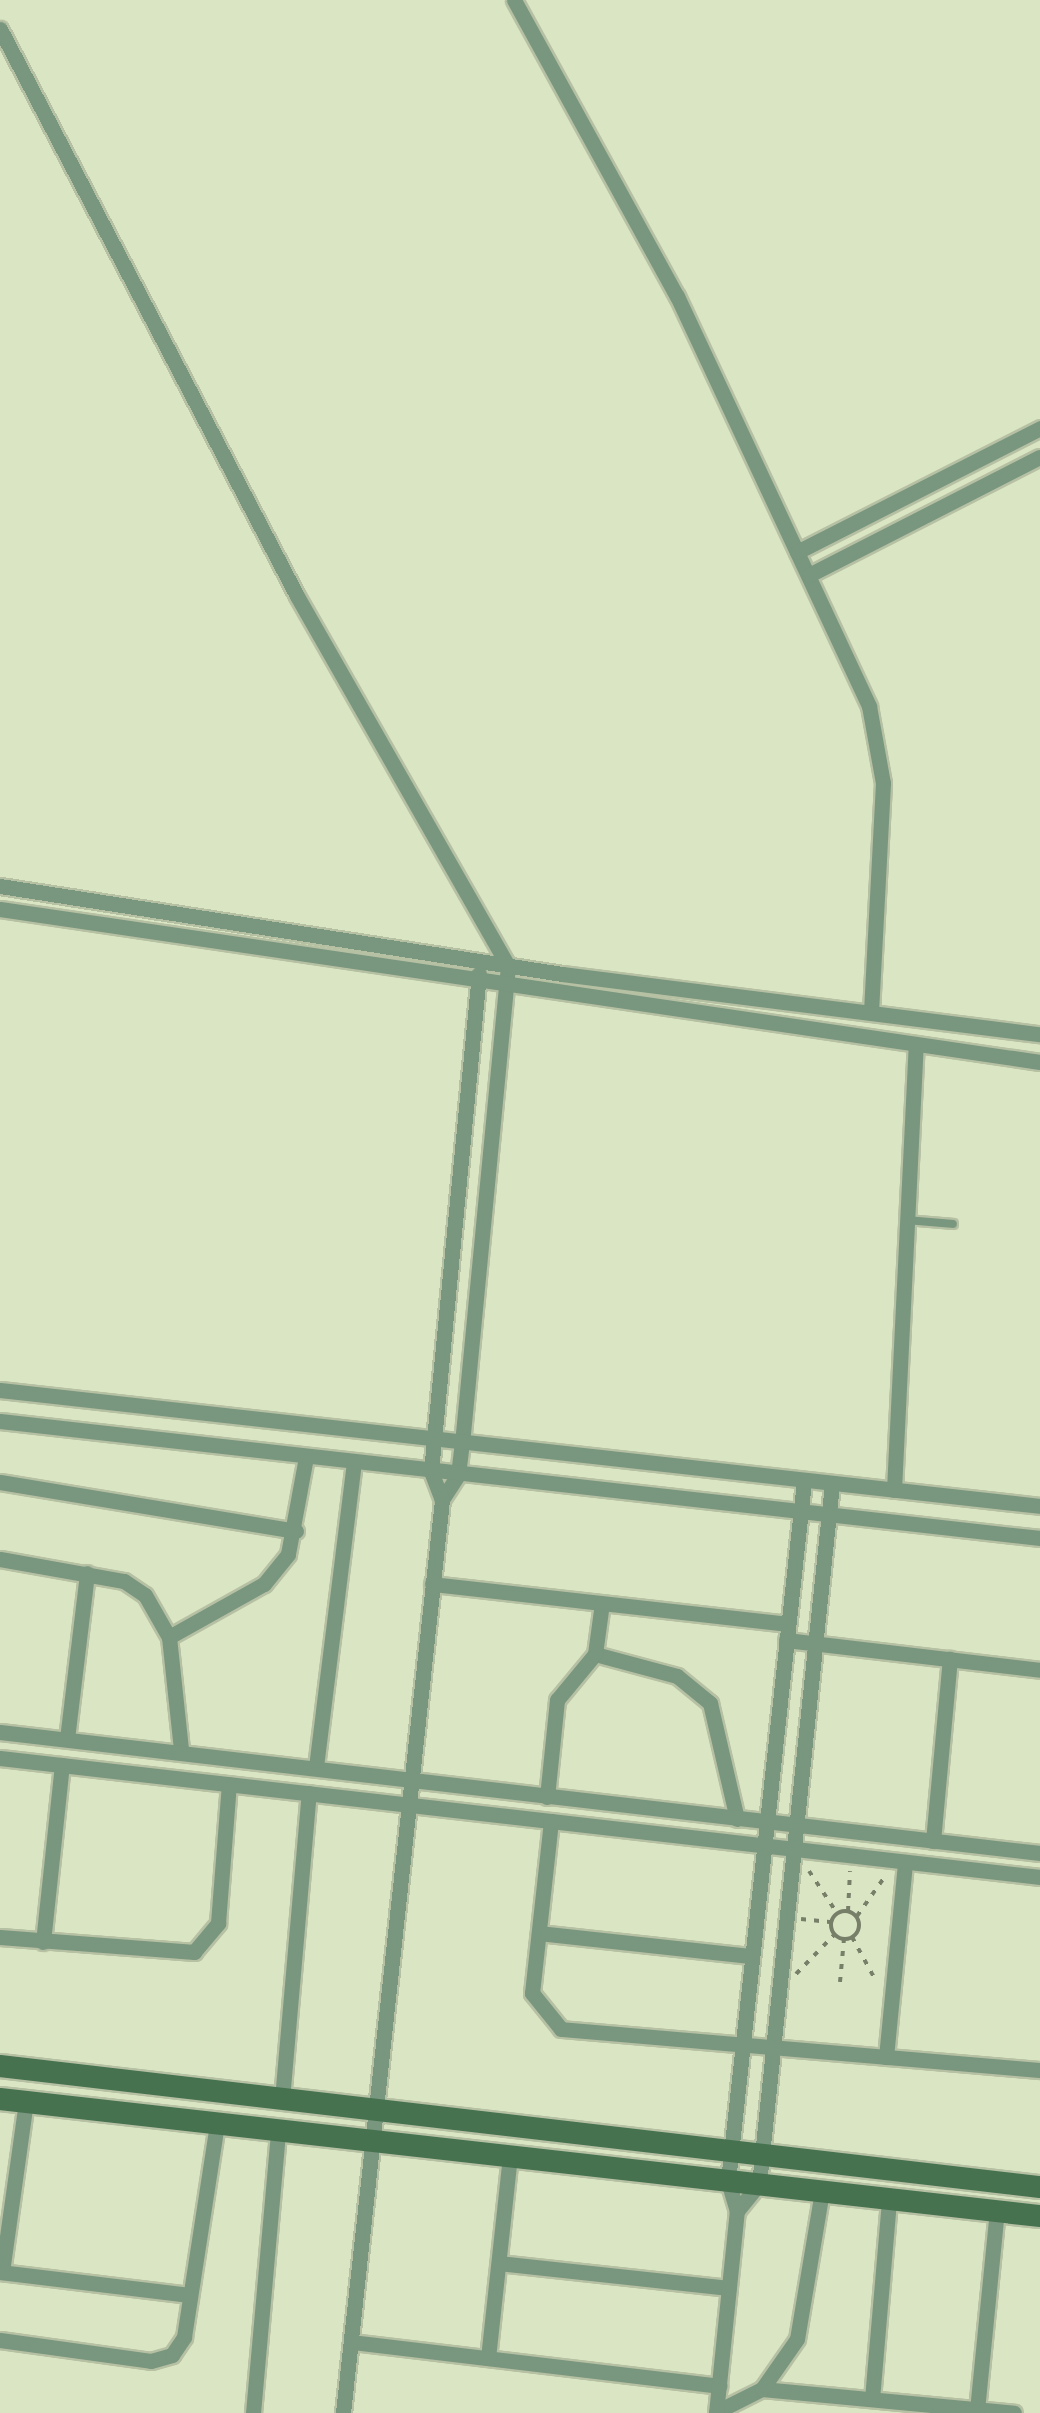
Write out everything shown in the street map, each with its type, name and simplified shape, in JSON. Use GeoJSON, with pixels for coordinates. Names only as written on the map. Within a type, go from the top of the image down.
{"type":"FeatureCollection","features":[{"type":"Feature","properties":{"kind":"street"},"geometry":{"type":"LineString","coordinates":[[514,0],[677,296],[809,575],[879,744],[872,1013]]}},
{"type":"Feature","properties":{"kind":"street"},"geometry":{"type":"LineString","coordinates":[[0,29],[297,596],[508,966],[462,1442],[458,1475],[442,1500],[377,2142],[343,2413]]}},
{"type":"Feature","properties":{"kind":"street"},"geometry":{"type":"LineString","coordinates":[[797,552],[1040,428]]}},
{"type":"Feature","properties":{"kind":"street"},"geometry":{"type":"LineString","coordinates":[[998,450],[1010,473]]}},
{"type":"Feature","properties":{"kind":"street"},"geometry":{"type":"LineString","coordinates":[[809,575],[1040,458]]}},
{"type":"Feature","properties":{"kind":"street"},"geometry":{"type":"LineString","coordinates":[[0,886],[508,966],[1040,1034]]}},
{"type":"Feature","properties":{"kind":"street"},"geometry":{"type":"LineString","coordinates":[[0,909],[508,988],[1040,1062]]}},
{"type":"Feature","properties":{"kind":"street"},"geometry":{"type":"LineString","coordinates":[[442,1500],[431,1472],[434,1438],[478,983],[481,961],[494,943]]}},
{"type":"Feature","properties":{"kind":"street"},"geometry":{"type":"LineString","coordinates":[[894,1490],[916,1045]]}},
{"type":"Feature","properties":{"kind":"street"},"geometry":{"type":"LineString","coordinates":[[0,1390],[1040,1506]]}},
{"type":"Feature","properties":{"kind":"street"},"geometry":{"type":"LineString","coordinates":[[0,1421],[1040,1538]]}},
{"type":"Feature","properties":{"kind":"street"},"geometry":{"type":"LineString","coordinates":[[169,1637],[264,1584],[296,1531],[306,1457]]}},
{"type":"Feature","properties":{"kind":"street"},"geometry":{"type":"LineString","coordinates":[[316,1766],[354,1462]]}},
{"type":"Feature","properties":{"kind":"street"},"geometry":{"type":"LineString","coordinates":[[716,2412],[737,2212],[728,2181],[804,1480]]}},
{"type":"Feature","properties":{"kind":"street"},"geometry":{"type":"LineString","coordinates":[[0,1482],[296,1531]]}},
{"type":"Feature","properties":{"kind":"street"},"geometry":{"type":"LineString","coordinates":[[737,2212],[759,2184],[832,1484]]}},
{"type":"Feature","properties":{"kind":"street"},"geometry":{"type":"LineString","coordinates":[[0,1559],[87,1573],[144,1595],[169,1637],[181,1750]]}},
{"type":"Feature","properties":{"kind":"street"},"geometry":{"type":"LineString","coordinates":[[67,1739],[87,1573]]}},
{"type":"Feature","properties":{"kind":"street"},"geometry":{"type":"LineString","coordinates":[[432,1584],[602,1603],[787,1632],[816,1644],[1040,1670]]}},
{"type":"Feature","properties":{"kind":"street"},"geometry":{"type":"LineString","coordinates":[[547,1797],[560,1688],[595,1654],[602,1603]]}},
{"type":"Feature","properties":{"kind":"street"},"geometry":{"type":"LineString","coordinates":[[595,1654],[677,1676],[710,1703],[736,1819]]}},
{"type":"Feature","properties":{"kind":"street"},"geometry":{"type":"LineString","coordinates":[[933,1841],[950,1659]]}},
{"type":"Feature","properties":{"kind":"street"},"geometry":{"type":"LineString","coordinates":[[0,1732],[181,1750],[1040,1854]]}},
{"type":"Feature","properties":{"kind":"street"},"geometry":{"type":"LineString","coordinates":[[0,1758],[1040,1877]]}},
{"type":"Feature","properties":{"kind":"street"},"geometry":{"type":"LineString","coordinates":[[43,1942],[62,1765]]}},
{"type":"Feature","properties":{"kind":"street"},"geometry":{"type":"LineString","coordinates":[[0,1937],[169,1955],[205,1945],[218,1923],[228,1784]]}},
{"type":"Feature","properties":{"kind":"street"},"geometry":{"type":"LineString","coordinates":[[282,2098],[309,1793]]}},
{"type":"Feature","properties":{"kind":"street"},"geometry":{"type":"LineString","coordinates":[[551,1821],[532,1993],[561,2028],[1040,2070]]}},
{"type":"Feature","properties":{"kind":"street"},"geometry":{"type":"LineString","coordinates":[[886,2056],[901,1861]]}},
{"type":"Feature","properties":{"kind":"street"},"geometry":{"type":"LineString","coordinates":[[539,1933],[752,1956]]}},
{"type":"Feature","properties":{"kind":"street"},"geometry":{"type":"LineString","coordinates":[[0,2066],[1040,2187]]}},
{"type":"Feature","properties":{"kind":"street"},"geometry":{"type":"LineString","coordinates":[[0,2099],[1040,2216]]}},
{"type":"Feature","properties":{"kind":"street"},"geometry":{"type":"LineString","coordinates":[[26,2102],[1,2272],[190,2296]]}},
{"type":"Feature","properties":{"kind":"street"},"geometry":{"type":"LineString","coordinates":[[0,2340],[162,2359],[184,2337],[216,2124]]}},
{"type":"Feature","properties":{"kind":"street"},"geometry":{"type":"LineString","coordinates":[[253,2413],[278,2130]]}},
{"type":"Feature","properties":{"kind":"street"},"geometry":{"type":"LineString","coordinates":[[488,2358],[510,2157]]}},
{"type":"Feature","properties":{"kind":"street"},"geometry":{"type":"LineString","coordinates":[[716,2412],[762,2388],[797,2339],[822,2191]]}},
{"type":"Feature","properties":{"kind":"street"},"geometry":{"type":"LineString","coordinates":[[872,2399],[889,2199]]}},
{"type":"Feature","properties":{"kind":"street"},"geometry":{"type":"LineString","coordinates":[[977,2410],[997,2211]]}},
{"type":"Feature","properties":{"kind":"street"},"geometry":{"type":"LineString","coordinates":[[499,2264],[729,2288]]}},
{"type":"Feature","properties":{"kind":"street"},"geometry":{"type":"LineString","coordinates":[[352,2342],[719,2386]]}},
{"type":"Feature","properties":{"kind":"street"},"geometry":{"type":"LineString","coordinates":[[762,2388],[1014,2413]]}},
{"type":"Feature","properties":{"kind":"lane"},"geometry":{"type":"LineString","coordinates":[[907,1220],[953,1224]]}},
{"type":"Feature","properties":{"kind":"path"},"geometry":{"type":"LineString","coordinates":[[794,1849],[837,1913]]}},
{"type":"Feature","properties":{"kind":"path"},"geometry":{"type":"LineString","coordinates":[[848,1911],[851,1855]]}},
{"type":"Feature","properties":{"kind":"path"},"geometry":{"type":"LineString","coordinates":[[891,2008],[852,1937],[857,1916],[901,1861]]}},
{"type":"Feature","properties":{"kind":"path"},"geometry":{"type":"LineString","coordinates":[[837,1913],[848,1911],[857,1916]]}},
{"type":"Feature","properties":{"kind":"path"},"geometry":{"type":"LineString","coordinates":[[835,1934],[832,1922],[837,1913]]}},
{"type":"Feature","properties":{"kind":"path"},"geometry":{"type":"LineString","coordinates":[[787,1918],[832,1922]]}},
{"type":"Feature","properties":{"kind":"path"},"geometry":{"type":"LineString","coordinates":[[835,1934],[852,1937]]}},
{"type":"Feature","properties":{"kind":"path"},"geometry":{"type":"LineString","coordinates":[[780,1990],[835,1934]]}},
{"type":"Feature","properties":{"kind":"path"},"geometry":{"type":"LineString","coordinates":[[840,1982],[844,1938]]}}]}
